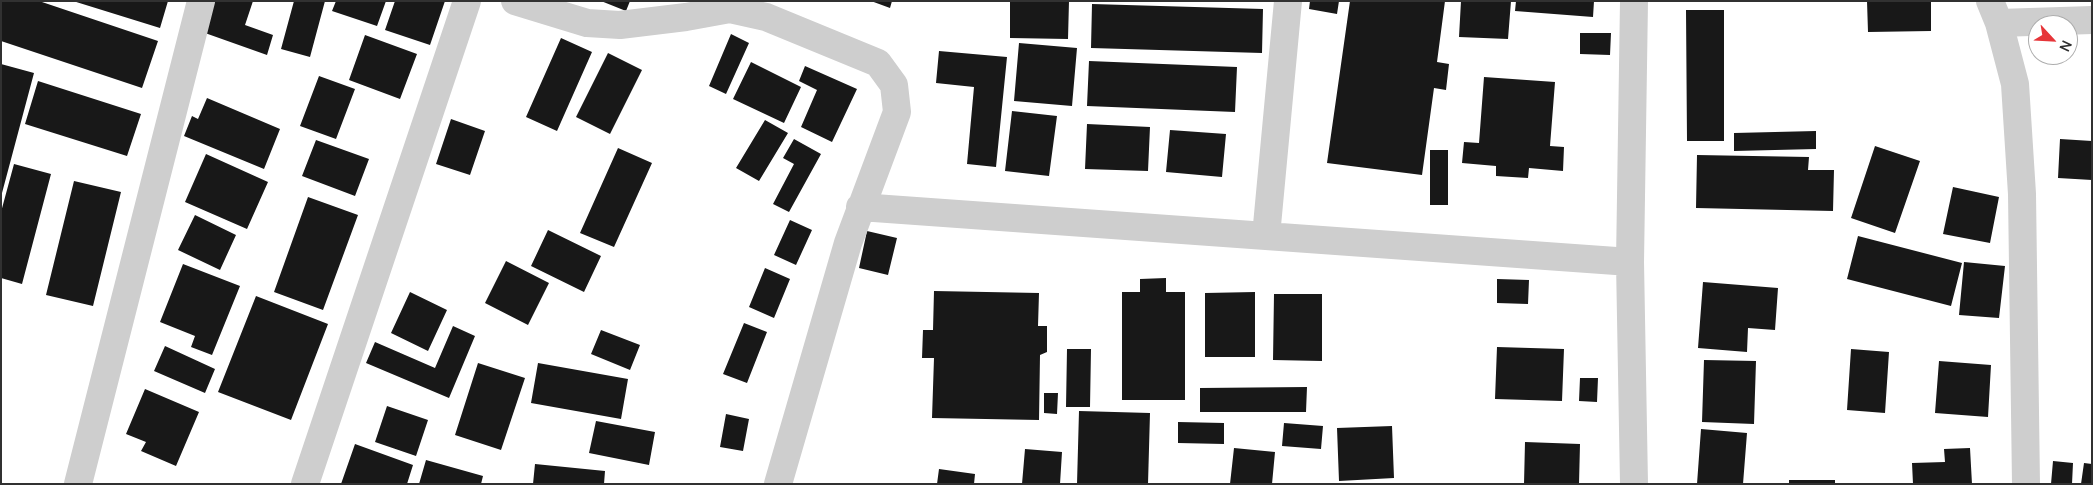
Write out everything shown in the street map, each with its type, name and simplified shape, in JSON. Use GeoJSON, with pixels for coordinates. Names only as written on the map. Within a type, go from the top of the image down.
{"type":"FeatureCollection","features":[{"type":"Feature","properties":{"kind":"street"},"geometry":{"type":"LineString","coordinates":[[78,484],[201,1]]}},
{"type":"Feature","properties":{"kind":"street"},"geometry":{"type":"LineString","coordinates":[[305,484],[467,1]]}},
{"type":"Feature","properties":{"kind":"street"},"geometry":{"type":"LineString","coordinates":[[515,1],[587,24],[620,25],[686,18],[730,9],[766,17],[878,63],[894,85],[897,112],[860,207],[778,484]]}},
{"type":"Feature","properties":{"kind":"street"},"geometry":{"type":"LineString","coordinates":[[1266,236],[1288,1]]}},
{"type":"Feature","properties":{"kind":"street"},"geometry":{"type":"LineString","coordinates":[[1634,1],[1630,262],[1634,484]]}},
{"type":"Feature","properties":{"kind":"street"},"geometry":{"type":"LineString","coordinates":[[2026,484],[2022,194],[2015,84],[1995,12],[2092,20]]}},
{"type":"Feature","properties":{"kind":"street"},"geometry":{"type":"LineString","coordinates":[[860,207],[1630,262]]}},
{"type":"Feature","properties":{"kind":"building"},"geometry":{"type":"Polygon","coordinates":[[[1,1],[39,1],[158,41],[142,88],[1,41],[1,1]]]}},
{"type":"Feature","properties":{"kind":"building"},"geometry":{"type":"Polygon","coordinates":[[[73,1],[168,1],[160,28],[73,1]]]}},
{"type":"Feature","properties":{"kind":"building"},"geometry":{"type":"Polygon","coordinates":[[[215,1],[253,1],[245,25],[273,35],[267,55],[205,33],[215,1]]]}},
{"type":"Feature","properties":{"kind":"building"},"geometry":{"type":"Polygon","coordinates":[[[294,1],[325,1],[310,57],[281,49],[294,1]]]}},
{"type":"Feature","properties":{"kind":"building"},"geometry":{"type":"Polygon","coordinates":[[[336,1],[386,1],[377,26],[332,11],[336,1]]]}},
{"type":"Feature","properties":{"kind":"building"},"geometry":{"type":"Polygon","coordinates":[[[395,1],[445,1],[430,45],[385,30],[395,1]]]}},
{"type":"Feature","properties":{"kind":"building"},"geometry":{"type":"Polygon","coordinates":[[[601,1],[630,1],[626,11],[601,1]]]}},
{"type":"Feature","properties":{"kind":"building"},"geometry":{"type":"Polygon","coordinates":[[[871,1],[892,1],[890,8],[871,1]]]}},
{"type":"Feature","properties":{"kind":"building"},"geometry":{"type":"Polygon","coordinates":[[[1010,1],[1069,1],[1068,39],[1010,38],[1010,1]]]}},
{"type":"Feature","properties":{"kind":"building"},"geometry":{"type":"Polygon","coordinates":[[[1310,1],[1339,1],[1337,14],[1309,9],[1310,1]]]}},
{"type":"Feature","properties":{"kind":"building"},"geometry":{"type":"Polygon","coordinates":[[[1350,1],[1445,1],[1437,62],[1449,64],[1446,90],[1434,88],[1422,175],[1327,163],[1350,1]]]}},
{"type":"Feature","properties":{"kind":"building"},"geometry":{"type":"Polygon","coordinates":[[[1461,1],[1511,1],[1508,39],[1459,37],[1461,1]]]}},
{"type":"Feature","properties":{"kind":"building"},"geometry":{"type":"Polygon","coordinates":[[[1516,1],[1594,1],[1593,17],[1515,11],[1516,1]]]}},
{"type":"Feature","properties":{"kind":"building"},"geometry":{"type":"Polygon","coordinates":[[[1867,1],[1931,1],[1931,31],[1868,32],[1867,1]]]}},
{"type":"Feature","properties":{"kind":"building"},"geometry":{"type":"Polygon","coordinates":[[[1092,4],[1263,9],[1262,53],[1091,48],[1092,4]]]}},
{"type":"Feature","properties":{"kind":"building"},"geometry":{"type":"Polygon","coordinates":[[[1686,10],[1724,10],[1724,141],[1687,141],[1686,10]]]}},
{"type":"Feature","properties":{"kind":"building"},"geometry":{"type":"Polygon","coordinates":[[[1580,33],[1611,33],[1610,55],[1580,54],[1580,33]]]}},
{"type":"Feature","properties":{"kind":"building"},"geometry":{"type":"Polygon","coordinates":[[[731,34],[749,43],[726,94],[709,86],[731,34]]]}},
{"type":"Feature","properties":{"kind":"building"},"geometry":{"type":"Polygon","coordinates":[[[365,35],[417,54],[400,99],[349,80],[365,35]]]}},
{"type":"Feature","properties":{"kind":"building"},"geometry":{"type":"Polygon","coordinates":[[[561,38],[592,52],[557,131],[526,117],[561,38]]]}},
{"type":"Feature","properties":{"kind":"building"},"geometry":{"type":"Polygon","coordinates":[[[1019,43],[1077,48],[1072,106],[1014,101],[1019,43]]]}},
{"type":"Feature","properties":{"kind":"building"},"geometry":{"type":"Polygon","coordinates":[[[939,51],[1007,57],[996,167],[967,164],[974,87],[936,83],[939,51]]]}},
{"type":"Feature","properties":{"kind":"building"},"geometry":{"type":"Polygon","coordinates":[[[608,53],[642,70],[610,134],[576,117],[608,53]]]}},
{"type":"Feature","properties":{"kind":"building"},"geometry":{"type":"Polygon","coordinates":[[[1089,61],[1237,67],[1235,112],[1087,106],[1089,61]]]}},
{"type":"Feature","properties":{"kind":"building"},"geometry":{"type":"Polygon","coordinates":[[[751,62],[801,87],[784,123],[733,99],[751,62]]]}},
{"type":"Feature","properties":{"kind":"building"},"geometry":{"type":"Polygon","coordinates":[[[1,64],[34,73],[2,193],[1,193],[1,64]]]}},
{"type":"Feature","properties":{"kind":"building"},"geometry":{"type":"Polygon","coordinates":[[[805,66],[857,89],[832,142],[801,127],[817,90],[799,81],[805,66]]]}},
{"type":"Feature","properties":{"kind":"building"},"geometry":{"type":"Polygon","coordinates":[[[319,76],[355,89],[336,139],[300,126],[319,76]]]}},
{"type":"Feature","properties":{"kind":"building"},"geometry":{"type":"Polygon","coordinates":[[[1484,77],[1555,82],[1550,146],[1564,147],[1563,171],[1529,168],[1528,178],[1496,176],[1496,166],[1462,163],[1464,142],[1479,143],[1484,77]]]}},
{"type":"Feature","properties":{"kind":"building"},"geometry":{"type":"Polygon","coordinates":[[[38,81],[141,114],[127,156],[25,124],[38,81]]]}},
{"type":"Feature","properties":{"kind":"building"},"geometry":{"type":"Polygon","coordinates":[[[207,98],[280,129],[264,169],[184,136],[192,116],[198,119],[207,98]]]}},
{"type":"Feature","properties":{"kind":"building"},"geometry":{"type":"Polygon","coordinates":[[[1012,111],[1057,116],[1049,176],[1005,171],[1012,111]]]}},
{"type":"Feature","properties":{"kind":"building"},"geometry":{"type":"Polygon","coordinates":[[[451,119],[485,131],[470,175],[436,164],[451,119]]]}},
{"type":"Feature","properties":{"kind":"building"},"geometry":{"type":"Polygon","coordinates":[[[765,120],[788,133],[759,181],[736,168],[765,120]]]}},
{"type":"Feature","properties":{"kind":"building"},"geometry":{"type":"Polygon","coordinates":[[[1087,124],[1150,127],[1148,171],[1085,169],[1087,124]]]}},
{"type":"Feature","properties":{"kind":"building"},"geometry":{"type":"Polygon","coordinates":[[[1170,130],[1226,134],[1222,177],[1166,172],[1170,130]]]}},
{"type":"Feature","properties":{"kind":"building"},"geometry":{"type":"Polygon","coordinates":[[[1816,131],[1816,149],[1734,151],[1734,133],[1816,131]]]}},
{"type":"Feature","properties":{"kind":"building"},"geometry":{"type":"Polygon","coordinates":[[[794,139],[821,154],[789,212],[773,204],[794,164],[783,158],[794,139]]]}},
{"type":"Feature","properties":{"kind":"building"},"geometry":{"type":"Polygon","coordinates":[[[2060,139],[2092,141],[2092,180],[2058,178],[2060,139]]]}},
{"type":"Feature","properties":{"kind":"building"},"geometry":{"type":"Polygon","coordinates":[[[316,140],[369,159],[355,196],[302,176],[316,140]]]}},
{"type":"Feature","properties":{"kind":"building"},"geometry":{"type":"Polygon","coordinates":[[[1875,146],[1920,161],[1895,233],[1851,218],[1875,146]]]}},
{"type":"Feature","properties":{"kind":"building"},"geometry":{"type":"Polygon","coordinates":[[[618,148],[652,163],[614,247],[580,233],[618,148]]]}},
{"type":"Feature","properties":{"kind":"building"},"geometry":{"type":"Polygon","coordinates":[[[1430,150],[1448,150],[1448,205],[1430,205],[1430,150]]]}},
{"type":"Feature","properties":{"kind":"building"},"geometry":{"type":"Polygon","coordinates":[[[206,154],[268,182],[247,229],[185,202],[206,154]]]}},
{"type":"Feature","properties":{"kind":"building"},"geometry":{"type":"Polygon","coordinates":[[[1697,155],[1809,157],[1808,170],[1834,170],[1833,211],[1696,208],[1697,155]]]}},
{"type":"Feature","properties":{"kind":"building"},"geometry":{"type":"Polygon","coordinates":[[[14,164],[51,174],[22,284],[1,278],[1,212],[14,164]]]}},
{"type":"Feature","properties":{"kind":"building"},"geometry":{"type":"Polygon","coordinates":[[[74,181],[121,192],[93,306],[46,295],[74,181]]]}},
{"type":"Feature","properties":{"kind":"building"},"geometry":{"type":"Polygon","coordinates":[[[1953,187],[1999,197],[1990,243],[1943,234],[1953,187]]]}},
{"type":"Feature","properties":{"kind":"building"},"geometry":{"type":"Polygon","coordinates":[[[308,197],[358,215],[323,310],[274,292],[308,197]]]}},
{"type":"Feature","properties":{"kind":"building"},"geometry":{"type":"Polygon","coordinates":[[[195,215],[236,235],[220,270],[178,250],[195,215]]]}},
{"type":"Feature","properties":{"kind":"building"},"geometry":{"type":"Polygon","coordinates":[[[790,220],[812,230],[796,265],[774,255],[790,220]]]}},
{"type":"Feature","properties":{"kind":"building"},"geometry":{"type":"Polygon","coordinates":[[[548,230],[601,256],[584,292],[531,266],[548,230]]]}},
{"type":"Feature","properties":{"kind":"building"},"geometry":{"type":"Polygon","coordinates":[[[867,231],[897,238],[888,275],[859,268],[867,231]]]}},
{"type":"Feature","properties":{"kind":"building"},"geometry":{"type":"Polygon","coordinates":[[[1858,236],[1962,263],[1951,306],[1847,279],[1858,236]]]}},
{"type":"Feature","properties":{"kind":"building"},"geometry":{"type":"Polygon","coordinates":[[[506,261],[549,283],[528,325],[485,303],[506,261]]]}},
{"type":"Feature","properties":{"kind":"building"},"geometry":{"type":"Polygon","coordinates":[[[1964,262],[2005,266],[1999,318],[1959,315],[1964,262]]]}},
{"type":"Feature","properties":{"kind":"building"},"geometry":{"type":"Polygon","coordinates":[[[183,264],[240,286],[212,355],[191,347],[195,336],[160,322],[183,264]]]}},
{"type":"Feature","properties":{"kind":"building"},"geometry":{"type":"Polygon","coordinates":[[[765,268],[790,279],[774,318],[749,307],[765,268]]]}},
{"type":"Feature","properties":{"kind":"building"},"geometry":{"type":"Polygon","coordinates":[[[1166,278],[1166,292],[1185,292],[1185,400],[1122,400],[1122,292],[1140,292],[1140,279],[1166,278]]]}},
{"type":"Feature","properties":{"kind":"building"},"geometry":{"type":"Polygon","coordinates":[[[1497,279],[1529,280],[1528,304],[1497,303],[1497,279]]]}},
{"type":"Feature","properties":{"kind":"building"},"geometry":{"type":"Polygon","coordinates":[[[1703,282],[1778,288],[1775,330],[1748,328],[1747,352],[1698,348],[1703,282]]]}},
{"type":"Feature","properties":{"kind":"building"},"geometry":{"type":"Polygon","coordinates":[[[934,291],[1039,293],[1038,326],[1047,326],[1047,352],[1040,355],[1039,420],[932,418],[934,358],[922,358],[923,330],[933,330],[934,291]]]}},
{"type":"Feature","properties":{"kind":"building"},"geometry":{"type":"Polygon","coordinates":[[[410,292],[447,310],[428,351],[391,333],[410,292]]]}},
{"type":"Feature","properties":{"kind":"building"},"geometry":{"type":"Polygon","coordinates":[[[1255,292],[1255,357],[1205,357],[1205,293],[1255,292]]]}},
{"type":"Feature","properties":{"kind":"building"},"geometry":{"type":"Polygon","coordinates":[[[1274,294],[1322,294],[1322,361],[1273,360],[1274,294]]]}},
{"type":"Feature","properties":{"kind":"building"},"geometry":{"type":"Polygon","coordinates":[[[256,296],[328,324],[291,420],[218,392],[256,296]]]}},
{"type":"Feature","properties":{"kind":"building"},"geometry":{"type":"Polygon","coordinates":[[[744,323],[767,332],[747,383],[723,374],[744,323]]]}},
{"type":"Feature","properties":{"kind":"building"},"geometry":{"type":"Polygon","coordinates":[[[453,326],[475,336],[449,398],[366,363],[375,342],[435,368],[453,326]]]}},
{"type":"Feature","properties":{"kind":"building"},"geometry":{"type":"Polygon","coordinates":[[[601,330],[640,345],[630,370],[591,354],[601,330]]]}},
{"type":"Feature","properties":{"kind":"building"},"geometry":{"type":"Polygon","coordinates":[[[165,346],[215,369],[205,393],[154,371],[165,346]]]}},
{"type":"Feature","properties":{"kind":"building"},"geometry":{"type":"Polygon","coordinates":[[[1497,347],[1564,349],[1562,401],[1495,399],[1497,347]]]}},
{"type":"Feature","properties":{"kind":"building"},"geometry":{"type":"Polygon","coordinates":[[[1067,349],[1091,349],[1090,407],[1066,407],[1067,349]]]}},
{"type":"Feature","properties":{"kind":"building"},"geometry":{"type":"Polygon","coordinates":[[[1851,349],[1889,352],[1885,413],[1847,410],[1851,349]]]}},
{"type":"Feature","properties":{"kind":"building"},"geometry":{"type":"Polygon","coordinates":[[[1704,360],[1756,361],[1754,424],[1702,422],[1704,360]]]}},
{"type":"Feature","properties":{"kind":"building"},"geometry":{"type":"Polygon","coordinates":[[[1939,361],[1991,365],[1988,417],[1935,413],[1939,361]]]}},
{"type":"Feature","properties":{"kind":"building"},"geometry":{"type":"Polygon","coordinates":[[[478,363],[525,378],[501,450],[455,435],[478,363]]]}},
{"type":"Feature","properties":{"kind":"building"},"geometry":{"type":"Polygon","coordinates":[[[538,363],[628,379],[621,419],[531,403],[538,363]]]}},
{"type":"Feature","properties":{"kind":"building"},"geometry":{"type":"Polygon","coordinates":[[[1580,378],[1598,378],[1597,402],[1579,401],[1580,378]]]}},
{"type":"Feature","properties":{"kind":"building"},"geometry":{"type":"Polygon","coordinates":[[[1307,387],[1306,412],[1200,412],[1200,388],[1307,387]]]}},
{"type":"Feature","properties":{"kind":"building"},"geometry":{"type":"Polygon","coordinates":[[[145,389],[199,412],[176,466],[141,451],[146,442],[126,434],[145,389]]]}},
{"type":"Feature","properties":{"kind":"building"},"geometry":{"type":"Polygon","coordinates":[[[1044,393],[1058,393],[1057,414],[1044,413],[1044,393]]]}},
{"type":"Feature","properties":{"kind":"building"},"geometry":{"type":"Polygon","coordinates":[[[387,406],[428,420],[416,456],[375,442],[387,406]]]}},
{"type":"Feature","properties":{"kind":"building"},"geometry":{"type":"Polygon","coordinates":[[[1079,411],[1150,413],[1148,484],[1077,484],[1079,411]]]}},
{"type":"Feature","properties":{"kind":"building"},"geometry":{"type":"Polygon","coordinates":[[[726,414],[749,419],[743,451],[720,447],[726,414]]]}},
{"type":"Feature","properties":{"kind":"building"},"geometry":{"type":"Polygon","coordinates":[[[596,421],[655,432],[649,465],[589,453],[596,421]]]}},
{"type":"Feature","properties":{"kind":"building"},"geometry":{"type":"Polygon","coordinates":[[[1178,422],[1224,423],[1224,444],[1178,443],[1178,422]]]}},
{"type":"Feature","properties":{"kind":"building"},"geometry":{"type":"Polygon","coordinates":[[[1284,423],[1323,426],[1321,449],[1282,446],[1284,423]]]}},
{"type":"Feature","properties":{"kind":"building"},"geometry":{"type":"Polygon","coordinates":[[[1392,426],[1394,478],[1339,481],[1337,428],[1392,426]]]}},
{"type":"Feature","properties":{"kind":"building"},"geometry":{"type":"Polygon","coordinates":[[[1701,429],[1747,433],[1743,484],[1697,484],[1701,429]]]}},
{"type":"Feature","properties":{"kind":"building"},"geometry":{"type":"Polygon","coordinates":[[[1525,442],[1580,444],[1579,484],[1524,484],[1525,442]]]}},
{"type":"Feature","properties":{"kind":"building"},"geometry":{"type":"Polygon","coordinates":[[[355,444],[413,465],[407,484],[341,484],[355,444]]]}},
{"type":"Feature","properties":{"kind":"building"},"geometry":{"type":"Polygon","coordinates":[[[1234,448],[1275,452],[1272,484],[1230,484],[1234,448]]]}},
{"type":"Feature","properties":{"kind":"building"},"geometry":{"type":"Polygon","coordinates":[[[1970,448],[1972,484],[1913,484],[1912,463],[1945,462],[1944,449],[1970,448]]]}},
{"type":"Feature","properties":{"kind":"building"},"geometry":{"type":"Polygon","coordinates":[[[1025,449],[1062,452],[1060,484],[1022,484],[1025,449]]]}},
{"type":"Feature","properties":{"kind":"building"},"geometry":{"type":"Polygon","coordinates":[[[426,460],[483,476],[481,484],[419,484],[426,460]]]}},
{"type":"Feature","properties":{"kind":"building"},"geometry":{"type":"Polygon","coordinates":[[[2053,461],[2073,463],[2072,484],[2051,484],[2053,461]]]}},
{"type":"Feature","properties":{"kind":"building"},"geometry":{"type":"Polygon","coordinates":[[[2084,463],[2092,464],[2092,484],[2081,484],[2084,463]]]}},
{"type":"Feature","properties":{"kind":"building"},"geometry":{"type":"Polygon","coordinates":[[[535,464],[605,471],[604,484],[533,484],[535,464]]]}},
{"type":"Feature","properties":{"kind":"building"},"geometry":{"type":"Polygon","coordinates":[[[939,469],[975,474],[974,484],[937,484],[939,469]]]}},
{"type":"Feature","properties":{"kind":"building"},"geometry":{"type":"Polygon","coordinates":[[[1789,480],[1835,480],[1835,484],[1789,484],[1789,480]]]}}]}
